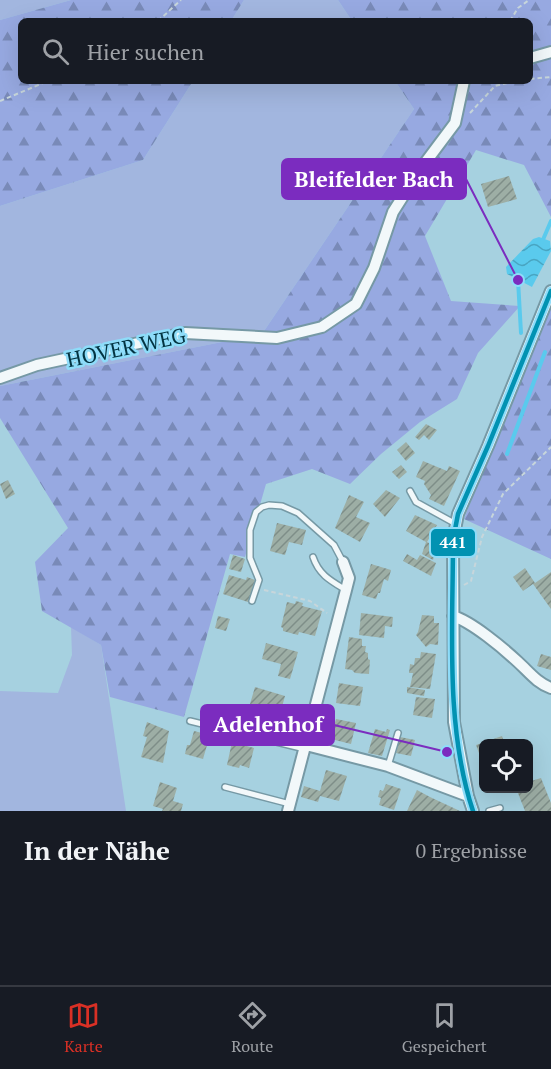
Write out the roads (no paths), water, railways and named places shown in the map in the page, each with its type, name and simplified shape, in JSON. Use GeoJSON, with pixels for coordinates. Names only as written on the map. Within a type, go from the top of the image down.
{"type":"FeatureCollection","features":[{"type":"Feature","properties":{"kind":"street"},"geometry":{"type":"LineString","coordinates":[[533,57],[551,52]]}},
{"type":"Feature","properties":{"kind":"street","name":"HOVER WEG"},"geometry":{"type":"LineString","coordinates":[[0,378],[37,365],[186,333],[277,338],[322,327],[356,304],[374,268],[393,212],[455,123],[463,84]]}},
{"type":"Feature","properties":{"kind":"street"},"geometry":{"type":"LineString","coordinates":[[473,811],[454,722],[453,540],[458,514],[488,447],[551,291]]}},
{"type":"Feature","properties":{"kind":"street"},"geometry":{"type":"LineString","coordinates":[[289,808],[349,579],[343,562]]}},
{"type":"Feature","properties":{"kind":"street"},"geometry":{"type":"LineString","coordinates":[[453,616],[464,620],[517,661],[539,683],[551,688]]}},
{"type":"Feature","properties":{"kind":"street"},"geometry":{"type":"LineString","coordinates":[[306,747],[388,766],[468,796]]}},
{"type":"Feature","properties":{"kind":"lane"},"geometry":{"type":"LineString","coordinates":[[410,491],[416,502],[456,524]]}},
{"type":"Feature","properties":{"kind":"lane"},"geometry":{"type":"LineString","coordinates":[[252,602],[259,580],[250,558],[250,530],[256,512],[262,507],[282,506],[298,513],[334,545],[343,562]]}},
{"type":"Feature","properties":{"kind":"lane"},"geometry":{"type":"LineString","coordinates":[[313,557],[316,567],[323,575],[346,590]]}},
{"type":"Feature","properties":{"kind":"lane"},"geometry":{"type":"LineString","coordinates":[[190,721],[306,747]]}},
{"type":"Feature","properties":{"kind":"lane"},"geometry":{"type":"LineString","coordinates":[[388,766],[398,733]]}},
{"type":"Feature","properties":{"kind":"lane"},"geometry":{"type":"LineString","coordinates":[[225,787],[289,808]]}},
{"type":"Feature","properties":{"kind":"lane"},"geometry":{"type":"LineString","coordinates":[[489,811],[500,808]]}},
{"type":"Feature","properties":{"kind":"water"},"geometry":{"type":"Polygon","coordinates":[[[539,237],[550,241],[551,251],[532,287],[507,274],[506,267],[533,239],[539,237]]]}},
{"type":"Feature","properties":{"kind":"waterway"},"geometry":{"type":"LineString","coordinates":[[542,242],[551,221]]}},
{"type":"Feature","properties":{"kind":"waterway"},"geometry":{"type":"LineString","coordinates":[[520,277],[518,280],[521,333]]}},
{"type":"Feature","properties":{"kind":"waterway"},"geometry":{"type":"LineString","coordinates":[[507,454],[545,352]]}},
{"type":"Feature","properties":{"kind":"place","name":"Bleifelder Bach"},"geometry":{"type":"Point","coordinates":[518,280]}},
{"type":"Feature","properties":{"kind":"place","name":"Adelenhof"},"geometry":{"type":"Point","coordinates":[447,752]}}]}
